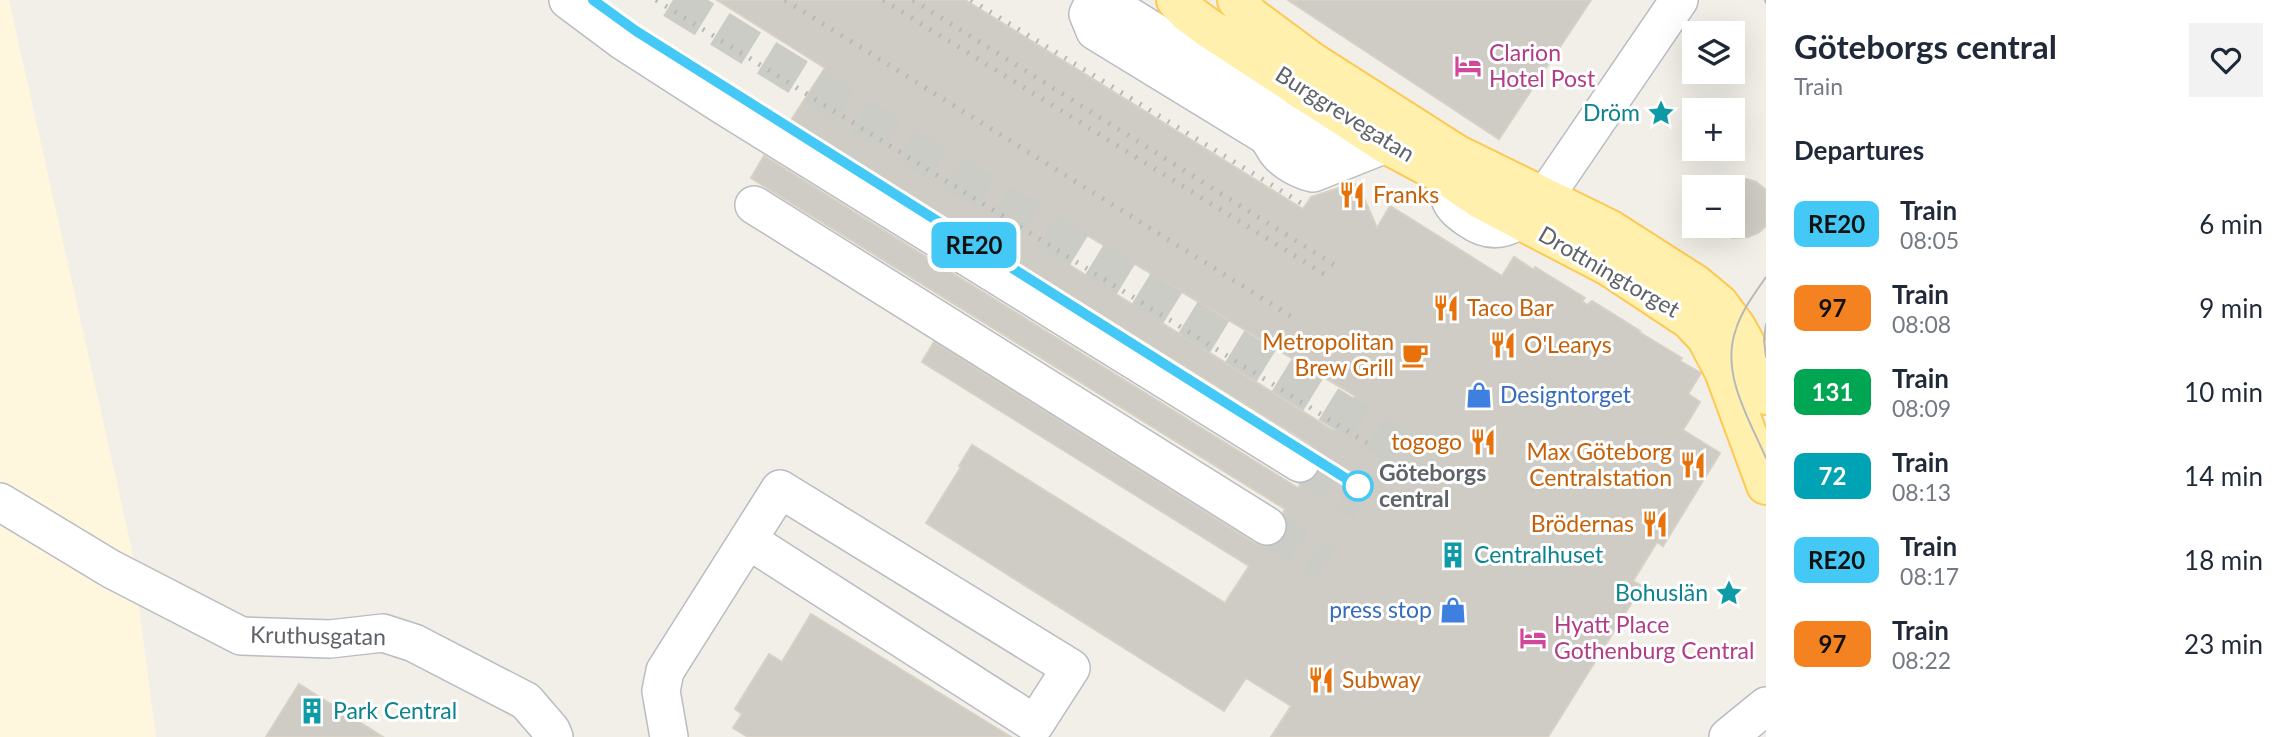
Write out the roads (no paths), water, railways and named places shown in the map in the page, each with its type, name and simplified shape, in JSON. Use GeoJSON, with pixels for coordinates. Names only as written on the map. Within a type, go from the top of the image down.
{"type":"FeatureCollection","features":[{"type":"Feature","properties":{"kind":"main road","name":"Burggrevegatan"},"geometry":{"type":"LineString","coordinates":[[1176,0],[1207,27],[1386,144],[1448,177],[1482,200],[1532,209]]}},
{"type":"Feature","properties":{"kind":"main road","name":"Burggrevegatan"},"geometry":{"type":"LineString","coordinates":[[1237,0],[1250,16],[1269,31],[1323,69],[1457,154],[1532,209]]}},
{"type":"Feature","properties":{"kind":"main road","name":"Drottningtorget"},"geometry":{"type":"LineString","coordinates":[[1532,209],[1608,229],[1707,293],[1736,327],[1750,352],[1766,395]]}},
{"type":"Feature","properties":{"kind":"main road","name":"Drottningtorget"},"geometry":{"type":"LineString","coordinates":[[1532,209],[1610,267],[1690,320],[1706,337],[1718,358],[1764,475]]}},
{"type":"Feature","properties":{"kind":"street"},"geometry":{"type":"LineString","coordinates":[[568,0],[623,41],[724,106],[1300,463]]}},
{"type":"Feature","properties":{"kind":"street"},"geometry":{"type":"LineString","coordinates":[[1095,0],[1088,14],[1095,31],[1265,135],[1273,142],[1279,155],[1305,172],[1313,173],[1386,144]]}},
{"type":"Feature","properties":{"kind":"street"},"geometry":{"type":"LineString","coordinates":[[1103,0],[1224,75],[1277,118],[1345,160]]}},
{"type":"Feature","properties":{"kind":"street","name":"Drottningtorget"},"geometry":{"type":"LineString","coordinates":[[1532,209],[1679,0]]}},
{"type":"Feature","properties":{"kind":"street"},"geometry":{"type":"LineString","coordinates":[[754,205],[1267,526]]}},
{"type":"Feature","properties":{"kind":"street"},"geometry":{"type":"LineString","coordinates":[[669,737],[661,691],[665,671],[780,489],[1071,668],[1038,731],[748,540]]}},
{"type":"Feature","properties":{"kind":"street","name":"Kruthusgatan"},"geometry":{"type":"LineString","coordinates":[[0,502],[111,569],[241,636],[330,639],[383,634],[414,643],[526,701],[554,737]]}},
{"type":"Feature","properties":{"kind":"street"},"geometry":{"type":"LineString","coordinates":[[1728,737],[1766,706]]}},
{"type":"Feature","properties":{"kind":"tunnel"},"geometry":{"type":"LineString","coordinates":[[673,0],[1398,447]]}},
{"type":"Feature","properties":{"kind":"tunnel"},"geometry":{"type":"LineString","coordinates":[[1300,463],[1363,503]]}},
{"type":"Feature","properties":{"kind":"tunnel"},"geometry":{"type":"LineString","coordinates":[[1267,526],[1326,563]]}},
{"type":"Feature","properties":{"kind":"tram line"},"geometry":{"type":"LineString","coordinates":[[1766,277],[1739,322],[1732,346],[1734,379],[1745,412],[1766,458]]}},
{"type":"Feature","properties":{"kind":"tram line"},"geometry":{"type":"LineString","coordinates":[[1766,324],[1766,357]]}},
{"type":"Feature","properties":{"kind":"railway"},"geometry":{"type":"LineString","coordinates":[[593,0],[636,31],[1358,486]]}},
{"type":"Feature","properties":{"kind":"railway"},"geometry":{"type":"LineString","coordinates":[[656,0],[1367,443]]}},
{"type":"Feature","properties":{"kind":"railway"},"geometry":{"type":"LineString","coordinates":[[785,0],[1297,320]]}},
{"type":"Feature","properties":{"kind":"railway"},"geometry":{"type":"LineString","coordinates":[[883,0],[1329,277]]}},
{"type":"Feature","properties":{"kind":"railway"},"geometry":{"type":"LineString","coordinates":[[913,0],[1336,266]]}},
{"type":"Feature","properties":{"kind":"railway"},"geometry":{"type":"LineString","coordinates":[[971,0],[1301,203]]}},
{"type":"Feature","properties":{"kind":"train","name":"RE20"},"geometry":{"type":"LineString","coordinates":[[593,0],[636,31],[1358,486]]}},
{"type":"Feature","properties":{"kind":"place","name":"Clarion Hotel Post"},"geometry":{"type":"Point","coordinates":[1468,66]}},
{"type":"Feature","properties":{"kind":"place","name":"Dröm"},"geometry":{"type":"Point","coordinates":[1661,113]}},
{"type":"Feature","properties":{"kind":"place","name":"Franks"},"geometry":{"type":"Point","coordinates":[1352,195]}},
{"type":"Feature","properties":{"kind":"place","name":"Taco Bar"},"geometry":{"type":"Point","coordinates":[1446,308]}},
{"type":"Feature","properties":{"kind":"place","name":"O'Learys"},"geometry":{"type":"Point","coordinates":[1503,345]}},
{"type":"Feature","properties":{"kind":"place","name":"Metropolitan Brew Grill"},"geometry":{"type":"Point","coordinates":[1415,355]}},
{"type":"Feature","properties":{"kind":"place","name":"Designtorget"},"geometry":{"type":"Point","coordinates":[1479,395]}},
{"type":"Feature","properties":{"kind":"place","name":"togogo"},"geometry":{"type":"Point","coordinates":[1483,442]}},
{"type":"Feature","properties":{"kind":"place","name":"Max Göteborg Centralstation"},"geometry":{"type":"Point","coordinates":[1693,465]}},
{"type":"Feature","properties":{"kind":"place","name":"Göteborgs central"},"geometry":{"type":"Point","coordinates":[1358,486]}},
{"type":"Feature","properties":{"kind":"place","name":"Brödernas"},"geometry":{"type":"Point","coordinates":[1655,524]}},
{"type":"Feature","properties":{"kind":"place","name":"Centralhuset"},"geometry":{"type":"Point","coordinates":[1453,555]}},
{"type":"Feature","properties":{"kind":"place","name":"Bohuslän"},"geometry":{"type":"Point","coordinates":[1729,593]}},
{"type":"Feature","properties":{"kind":"place","name":"press stop"},"geometry":{"type":"Point","coordinates":[1453,610]}},
{"type":"Feature","properties":{"kind":"place","name":"Hyatt Place Gothenburg Central"},"geometry":{"type":"Point","coordinates":[1533,638]}},
{"type":"Feature","properties":{"kind":"place","name":"Subway"},"geometry":{"type":"Point","coordinates":[1321,680]}},
{"type":"Feature","properties":{"kind":"place","name":"Park Central"},"geometry":{"type":"Point","coordinates":[312,711]}}]}
